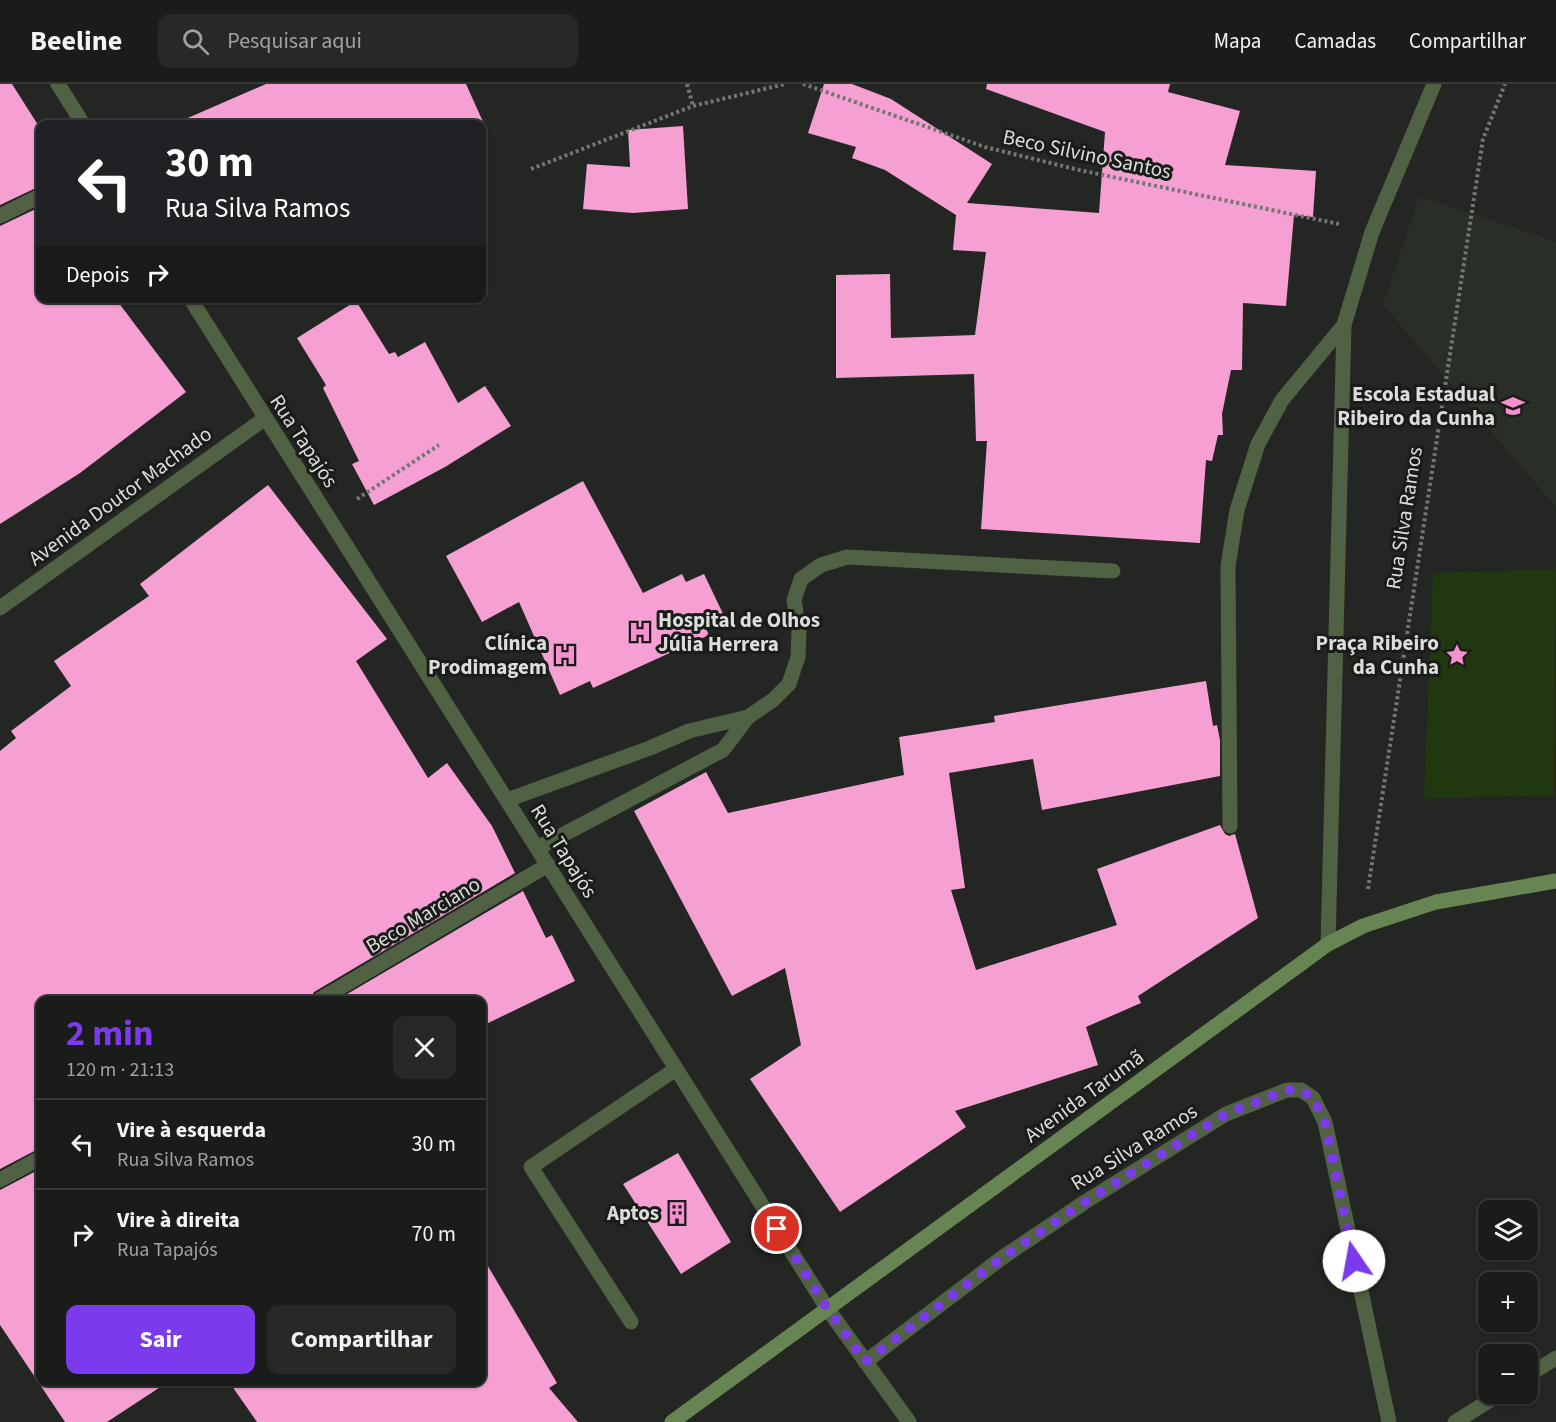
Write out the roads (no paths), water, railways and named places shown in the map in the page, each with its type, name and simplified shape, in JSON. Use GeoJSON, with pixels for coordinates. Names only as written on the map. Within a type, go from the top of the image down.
{"type":"FeatureCollection","features":[{"type":"Feature","properties":{"kind":"main road","name":"Avenida Tarumã"},"geometry":{"type":"LineString","coordinates":[[672,1422],[1328,944],[1363,926],[1436,902],[1556,881]]}},
{"type":"Feature","properties":{"kind":"street"},"geometry":{"type":"LineString","coordinates":[[58,84],[80,120]]}},
{"type":"Feature","properties":{"kind":"street"},"geometry":{"type":"LineString","coordinates":[[1328,944],[1344,325],[1372,231],[1434,84]]}},
{"type":"Feature","properties":{"kind":"street"},"geometry":{"type":"LineString","coordinates":[[0,216],[36,198]]}},
{"type":"Feature","properties":{"kind":"street","name":"Rua Tapajós"},"geometry":{"type":"LineString","coordinates":[[193,303],[264,419],[538,848],[827,1308],[909,1422]]}},
{"type":"Feature","properties":{"kind":"street"},"geometry":{"type":"LineString","coordinates":[[1230,825],[1228,566],[1237,510],[1258,444],[1282,400],[1344,325]]}},
{"type":"Feature","properties":{"kind":"street","name":"Avenida Doutor Machado"},"geometry":{"type":"LineString","coordinates":[[0,608],[264,419]]}},
{"type":"Feature","properties":{"kind":"street"},"geometry":{"type":"LineString","coordinates":[[538,848],[723,750],[748,717],[773,700],[789,684],[798,657],[799,630],[794,600],[801,579],[821,565],[847,556],[1113,571]]}},
{"type":"Feature","properties":{"kind":"street"},"geometry":{"type":"LineString","coordinates":[[507,800],[689,732],[748,717]]}},
{"type":"Feature","properties":{"kind":"street","name":"Beco Marciano"},"geometry":{"type":"LineString","coordinates":[[326,996],[548,865]]}},
{"type":"Feature","properties":{"kind":"street"},"geometry":{"type":"LineString","coordinates":[[631,1322],[531,1167],[676,1070]]}},
{"type":"Feature","properties":{"kind":"street","name":"Rua Silva Ramos"},"geometry":{"type":"LineString","coordinates":[[865,1362],[1003,1257],[1085,1202],[1226,1114],[1287,1090],[1301,1090],[1313,1098],[1325,1122],[1389,1422]]}},
{"type":"Feature","properties":{"kind":"street"},"geometry":{"type":"LineString","coordinates":[[0,1180],[36,1160]]}},
{"type":"Feature","properties":{"kind":"street"},"geometry":{"type":"LineString","coordinates":[[1538,1369],[1556,1358]]}},
{"type":"Feature","properties":{"kind":"street"},"geometry":{"type":"LineString","coordinates":[[1455,1422],[1484,1404]]}},
{"type":"Feature","properties":{"kind":"place","name":"Escola Estadual Ribeiro da Cunha"},"geometry":{"type":"Point","coordinates":[1513,406]}},
{"type":"Feature","properties":{"kind":"place","name":"Hospital de Olhos Júlia Herrera"},"geometry":{"type":"Point","coordinates":[640,632]}},
{"type":"Feature","properties":{"kind":"place","name":"Clínica Prodimagem"},"geometry":{"type":"Point","coordinates":[565,655]}},
{"type":"Feature","properties":{"kind":"place","name":"Praça Ribeiro da Cunha"},"geometry":{"type":"Point","coordinates":[1457,655]}},
{"type":"Feature","properties":{"kind":"place","name":"Aptos"},"geometry":{"type":"Point","coordinates":[677,1213]}}]}
